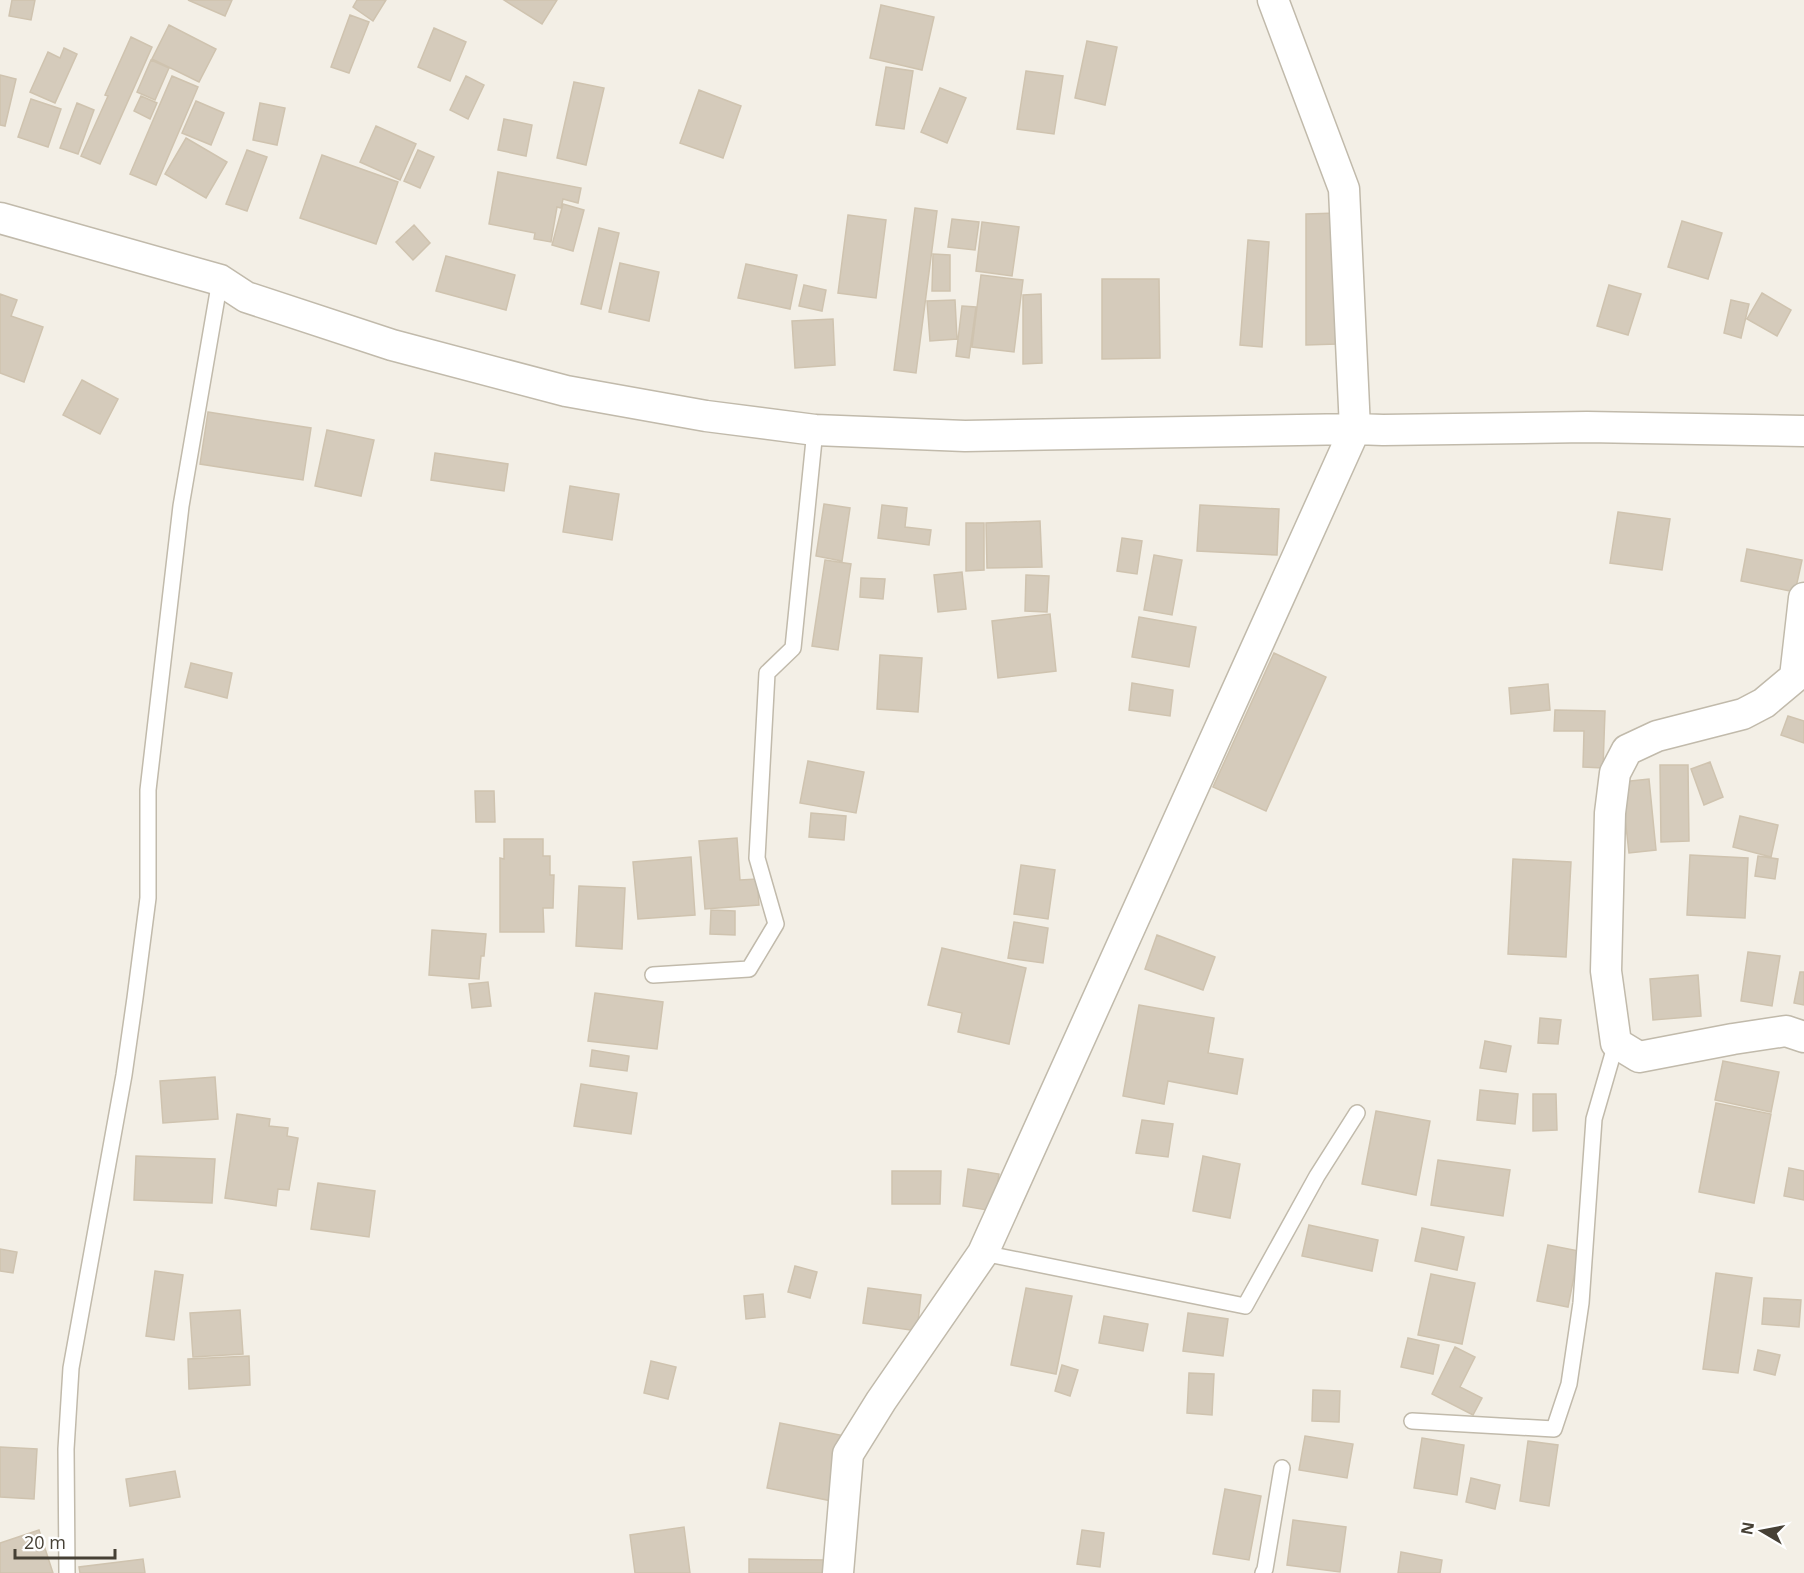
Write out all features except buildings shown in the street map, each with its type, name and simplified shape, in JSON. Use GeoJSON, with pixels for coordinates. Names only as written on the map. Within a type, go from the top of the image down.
{"type":"FeatureCollection","features":[{"type":"Feature","properties":{"kind":"street"},"geometry":{"type":"LineString","coordinates":[[838,1573],[848,1454],[881,1401],[983,1253],[1355,429],[1344,189],[1273,0]]}},
{"type":"Feature","properties":{"kind":"street"},"geometry":{"type":"LineString","coordinates":[[0,218],[220,280],[246,297],[392,345],[566,391],[706,416],[815,430],[965,436],[1587,427],[1804,431]]}},
{"type":"Feature","properties":{"kind":"street"},"geometry":{"type":"LineString","coordinates":[[1804,598],[1796,677],[1764,703],[1743,714],[1657,736],[1627,750],[1615,773],[1609,835],[1606,971],[1616,1043],[1639,1058],[1786,1031],[1804,1037]]}},
{"type":"Feature","properties":{"kind":"lane"},"geometry":{"type":"LineString","coordinates":[[67,1573],[66,1449],[71,1368],[124,1075],[148,898],[148,790],[181,506],[220,280]]}},
{"type":"Feature","properties":{"kind":"lane"},"geometry":{"type":"LineString","coordinates":[[653,975],[748,969],[776,924],[757,858],[768,673],[793,648],[815,430]]}},
{"type":"Feature","properties":{"kind":"lane"},"geometry":{"type":"LineString","coordinates":[[1412,1421],[1554,1429],[1569,1384],[1581,1303],[1594,1119],[1616,1043]]}},
{"type":"Feature","properties":{"kind":"lane"},"geometry":{"type":"LineString","coordinates":[[983,1253],[1245,1306],[1317,1176],[1357,1113]]}},
{"type":"Feature","properties":{"kind":"lane"},"geometry":{"type":"LineString","coordinates":[[1263,1573],[1282,1468]]}}]}
